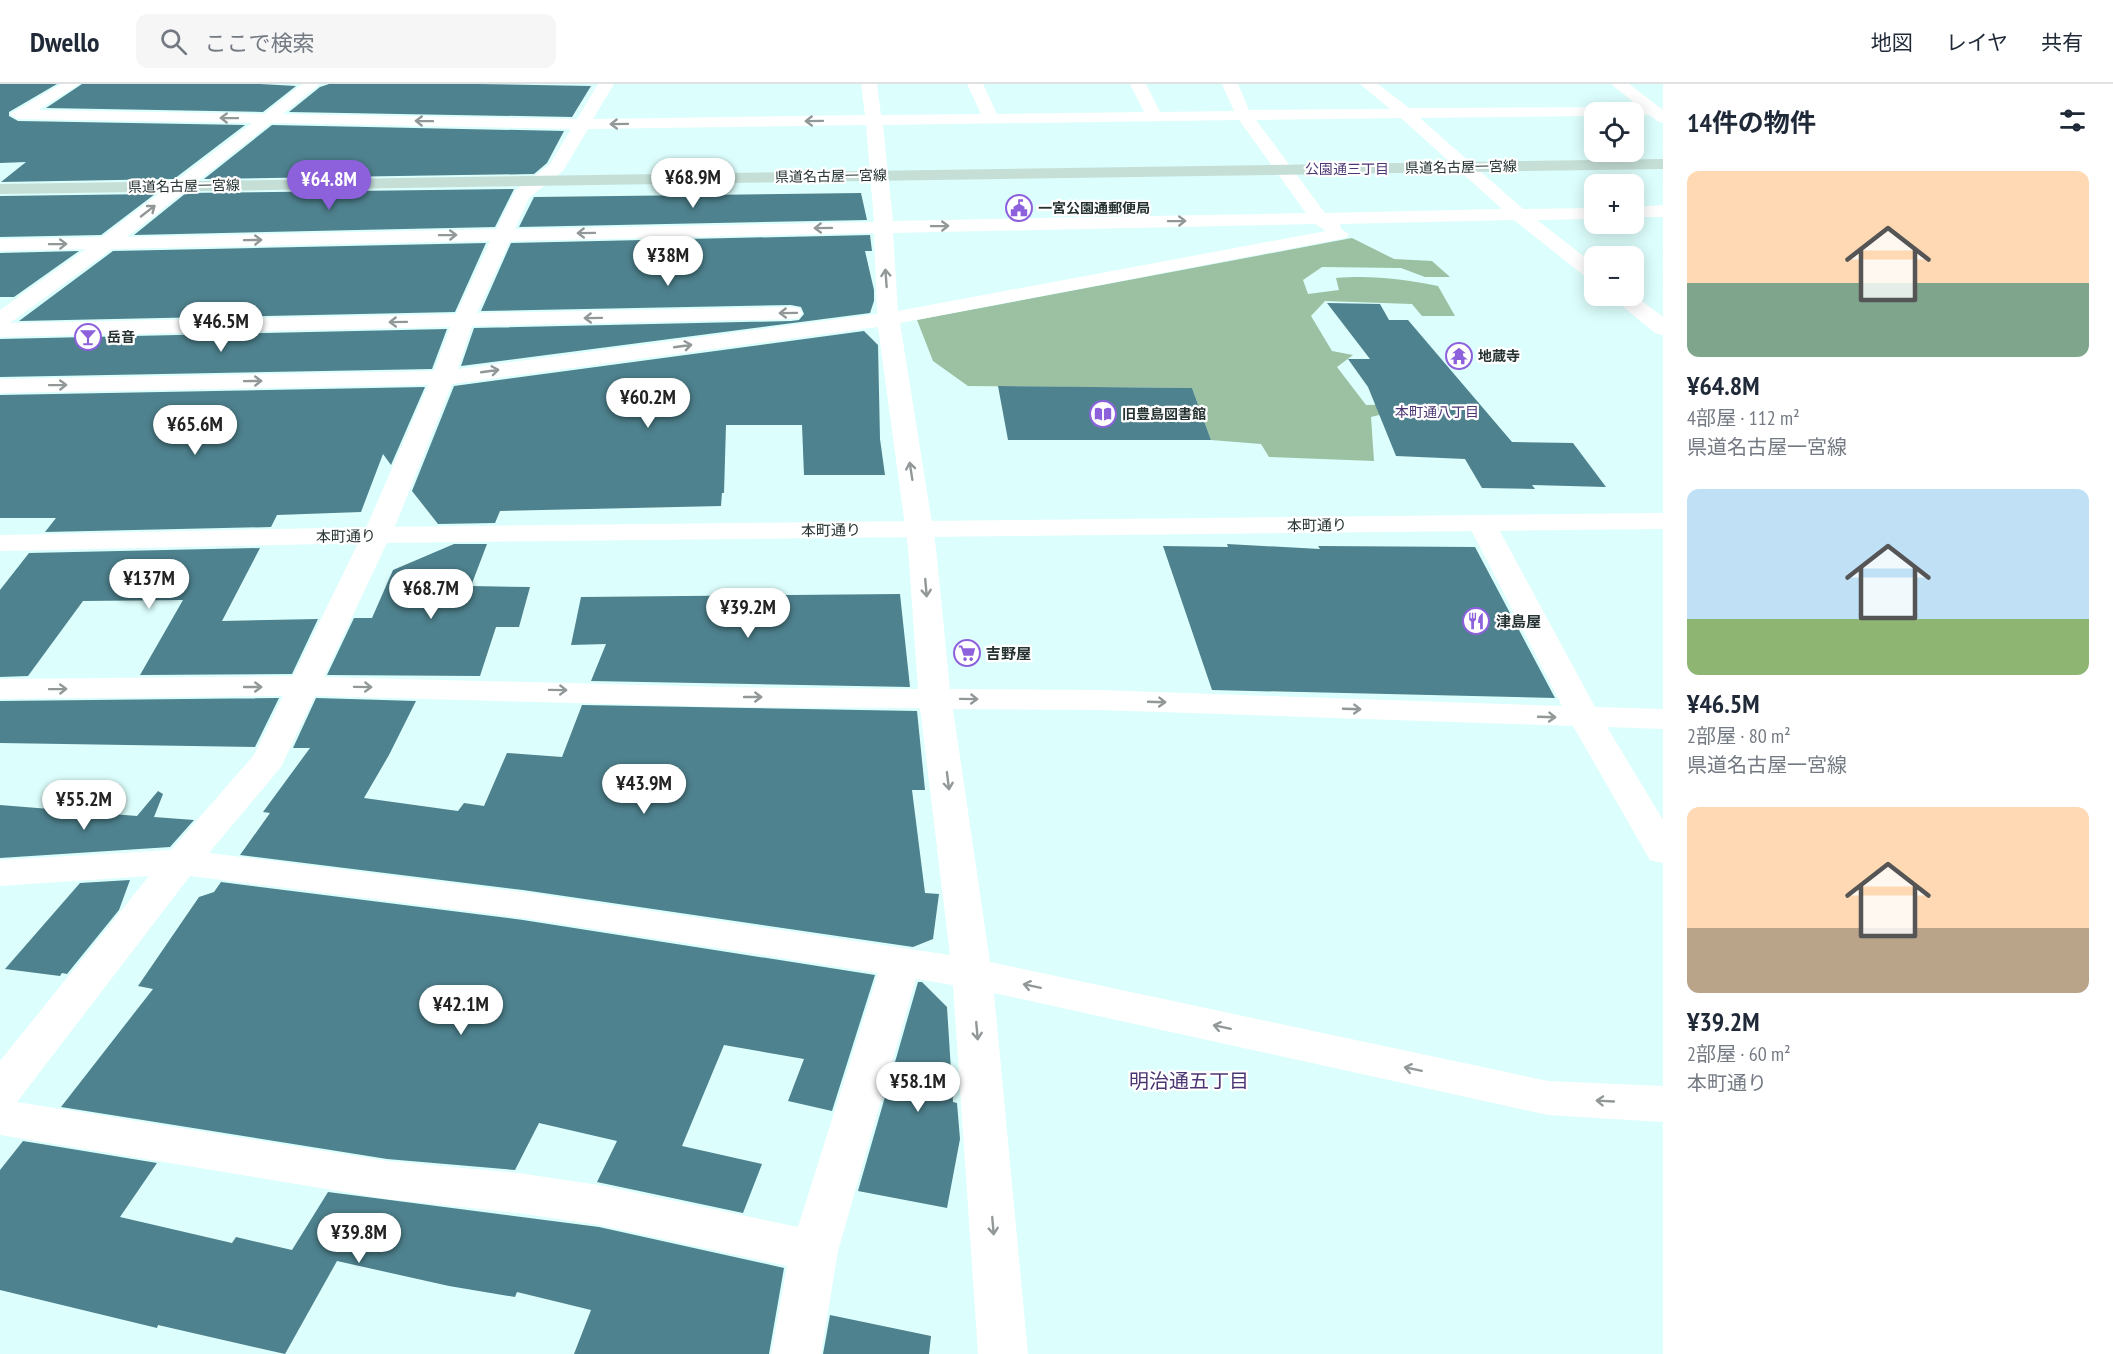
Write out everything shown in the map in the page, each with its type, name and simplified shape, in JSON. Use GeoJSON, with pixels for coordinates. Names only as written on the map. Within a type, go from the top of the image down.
{"type":"FeatureCollection","features":[{"type":"Feature","properties":{"kind":"main road","name":"県道名古屋一宮線"},"geometry":{"type":"LineString","coordinates":[[0,189],[1663,164]]}},
{"type":"Feature","properties":{"kind":"street"},"geometry":{"type":"LineString","coordinates":[[0,123],[72,84]]}},
{"type":"Feature","properties":{"kind":"street"},"geometry":{"type":"LineString","coordinates":[[0,320],[107,243],[312,84]]}},
{"type":"Feature","properties":{"kind":"street"},"geometry":{"type":"LineString","coordinates":[[0,1092],[181,862],[269,759],[376,536],[443,378],[464,321],[521,195],[557,167],[606,84]]}},
{"type":"Feature","properties":{"kind":"street"},"geometry":{"type":"LineString","coordinates":[[869,84],[881,175],[888,315],[920,529],[935,699],[972,973],[1004,1354]]}},
{"type":"Feature","properties":{"kind":"street"},"geometry":{"type":"LineString","coordinates":[[975,84],[991,118]]}},
{"type":"Feature","properties":{"kind":"street"},"geometry":{"type":"LineString","coordinates":[[1137,84],[1154,116]]}},
{"type":"Feature","properties":{"kind":"street"},"geometry":{"type":"LineString","coordinates":[[1230,84],[1243,114],[1320,219],[1342,233]]}},
{"type":"Feature","properties":{"kind":"street"},"geometry":{"type":"LineString","coordinates":[[1368,84],[1404,112],[1520,216],[1584,266]]}},
{"type":"Feature","properties":{"kind":"street"},"geometry":{"type":"LineString","coordinates":[[1619,84],[1658,114]]}},
{"type":"Feature","properties":{"kind":"street"},"geometry":{"type":"LineString","coordinates":[[18,114],[584,124],[1404,112],[1658,114]]}},
{"type":"Feature","properties":{"kind":"street"},"geometry":{"type":"LineString","coordinates":[[1644,212],[1663,211]]}},
{"type":"Feature","properties":{"kind":"street"},"geometry":{"type":"LineString","coordinates":[[0,386],[443,378],[1048,291],[1393,224],[1584,213]]}},
{"type":"Feature","properties":{"kind":"street"},"geometry":{"type":"LineString","coordinates":[[1,245],[1520,216]]}},
{"type":"Feature","properties":{"kind":"street"},"geometry":{"type":"LineString","coordinates":[[1635,306],[1663,328]]}},
{"type":"Feature","properties":{"kind":"street"},"geometry":{"type":"LineString","coordinates":[[0,330],[888,315]]}},
{"type":"Feature","properties":{"kind":"street","name":"本町通り"},"geometry":{"type":"LineString","coordinates":[[0,543],[376,536],[1663,521]]}},
{"type":"Feature","properties":{"kind":"street"},"geometry":{"type":"LineString","coordinates":[[1482,524],[1585,718],[1663,851]]}},
{"type":"Feature","properties":{"kind":"street"},"geometry":{"type":"LineString","coordinates":[[0,689],[305,686],[574,691],[723,697],[1098,700],[1663,719]]}},
{"type":"Feature","properties":{"kind":"street"},"geometry":{"type":"LineString","coordinates":[[0,873],[181,862],[523,905],[972,973],[1548,1098],[1663,1104]]}},
{"type":"Feature","properties":{"kind":"street"},"geometry":{"type":"LineString","coordinates":[[796,1354],[814,1251],[901,962]]}},
{"type":"Feature","properties":{"kind":"street"},"geometry":{"type":"LineString","coordinates":[[0,1117],[387,1180],[518,1193],[599,1205],[814,1251]]}},
{"type":"Feature","properties":{"kind":"green space"},"geometry":{"type":"Polygon","coordinates":[[[1352,238],[1394,259],[1432,261],[1450,277],[1425,277],[1401,268],[1322,267],[1303,280],[1308,294],[1339,290],[1336,278],[1375,277],[1412,281],[1438,286],[1455,316],[1422,316],[1412,304],[1325,301],[1311,316],[1332,351],[1353,355],[1337,367],[1366,405],[1423,404],[1371,417],[1374,461],[1269,457],[1261,444],[1211,440],[1192,388],[968,386],[933,361],[917,320],[1352,238]]]}},
{"type":"Feature","properties":{"kind":"building"},"geometry":{"type":"Polygon","coordinates":[[[0,84],[57,84],[9,112],[9,116],[18,121],[245,125],[174,179],[1,182],[26,162],[0,163],[0,84]]]}},
{"type":"Feature","properties":{"kind":"building"},"geometry":{"type":"Polygon","coordinates":[[[82,84],[296,86],[263,112],[46,108],[82,84]]]}},
{"type":"Feature","properties":{"kind":"building"},"geometry":{"type":"Polygon","coordinates":[[[329,84],[591,86],[572,117],[289,112],[320,87],[329,84]]]}},
{"type":"Feature","properties":{"kind":"building"},"geometry":{"type":"Polygon","coordinates":[[[272,125],[564,131],[547,163],[534,174],[204,179],[272,125]]]}},
{"type":"Feature","properties":{"kind":"building"},"geometry":{"type":"Polygon","coordinates":[[[514,189],[495,227],[134,235],[186,193],[514,189]]]}},
{"type":"Feature","properties":{"kind":"building"},"geometry":{"type":"Polygon","coordinates":[[[861,193],[867,220],[519,227],[534,197],[861,193]]]}},
{"type":"Feature","properties":{"kind":"building"},"geometry":{"type":"Polygon","coordinates":[[[155,194],[101,235],[0,237],[0,196],[155,194]]]}},
{"type":"Feature","properties":{"kind":"building"},"geometry":{"type":"Polygon","coordinates":[[[870,235],[872,251],[865,251],[874,290],[874,301],[870,313],[461,366],[474,328],[791,321],[799,320],[804,314],[801,307],[791,305],[481,311],[511,243],[870,235]]]}},
{"type":"Feature","properties":{"kind":"building"},"geometry":{"type":"Polygon","coordinates":[[[486,243],[455,312],[19,321],[113,251],[486,243]]]}},
{"type":"Feature","properties":{"kind":"building"},"geometry":{"type":"Polygon","coordinates":[[[79,251],[14,297],[0,297],[0,253],[79,251]]]}},
{"type":"Feature","properties":{"kind":"building"},"geometry":{"type":"Polygon","coordinates":[[[1327,303],[1380,304],[1389,320],[1408,320],[1512,442],[1573,443],[1606,487],[1532,485],[1535,489],[1482,488],[1465,459],[1396,456],[1368,387],[1348,359],[1370,359],[1327,303]]]}},
{"type":"Feature","properties":{"kind":"building"},"geometry":{"type":"Polygon","coordinates":[[[447,329],[432,369],[0,377],[0,339],[447,329]]]}},
{"type":"Feature","properties":{"kind":"building"},"geometry":{"type":"Polygon","coordinates":[[[864,331],[878,345],[880,439],[885,475],[804,475],[802,425],[726,425],[724,493],[722,493],[721,506],[500,511],[495,523],[438,524],[412,491],[454,386],[864,331]]]}},
{"type":"Feature","properties":{"kind":"building","name":"旧豊島図書館"},"geometry":{"type":"Polygon","coordinates":[[[998,386],[1192,388],[1211,440],[1008,440],[998,386]]]}},
{"type":"Feature","properties":{"kind":"building"},"geometry":{"type":"Polygon","coordinates":[[[425,387],[391,465],[383,454],[361,512],[277,515],[271,527],[45,532],[56,518],[0,518],[0,395],[425,387]]]}},
{"type":"Feature","properties":{"kind":"building"},"geometry":{"type":"Polygon","coordinates":[[[454,544],[487,544],[471,586],[530,587],[519,627],[496,627],[480,676],[327,675],[354,618],[372,618],[393,570],[454,544]]]}},
{"type":"Feature","properties":{"kind":"building"},"geometry":{"type":"Polygon","coordinates":[[[1227,544],[1320,549],[1318,546],[1475,547],[1555,698],[1212,690],[1163,546],[1228,547],[1227,544]]]}},
{"type":"Feature","properties":{"kind":"building"},"geometry":{"type":"Polygon","coordinates":[[[260,548],[222,621],[318,619],[292,674],[140,675],[183,600],[83,601],[28,676],[0,677],[0,590],[29,553],[260,548]]]}},
{"type":"Feature","properties":{"kind":"building"},"geometry":{"type":"Polygon","coordinates":[[[900,594],[910,687],[591,681],[606,644],[571,645],[581,597],[900,594]]]}},
{"type":"Feature","properties":{"kind":"building"},"geometry":{"type":"Polygon","coordinates":[[[279,698],[255,747],[0,743],[0,701],[279,698]]]}},
{"type":"Feature","properties":{"kind":"building"},"geometry":{"type":"Polygon","coordinates":[[[316,698],[416,701],[364,798],[458,811],[464,803],[484,806],[507,753],[562,757],[582,705],[917,711],[925,790],[912,790],[925,893],[939,894],[933,939],[913,947],[523,890],[240,855],[270,813],[263,812],[310,748],[293,748],[316,698]]]}},
{"type":"Feature","properties":{"kind":"building"},"geometry":{"type":"Polygon","coordinates":[[[158,791],[163,794],[154,817],[194,820],[170,847],[0,858],[0,805],[137,816],[158,791]]]}},
{"type":"Feature","properties":{"kind":"building"},"geometry":{"type":"Polygon","coordinates":[[[130,880],[119,910],[67,974],[62,973],[60,976],[5,969],[80,883],[130,880]]]}},
{"type":"Feature","properties":{"kind":"building"},"geometry":{"type":"Polygon","coordinates":[[[221,882],[523,920],[875,975],[832,1111],[788,1101],[804,1059],[724,1045],[682,1146],[762,1164],[743,1213],[597,1182],[617,1141],[539,1123],[515,1170],[387,1159],[61,1107],[153,989],[138,986],[199,897],[214,892],[221,882]]]}},
{"type":"Feature","properties":{"kind":"building"},"geometry":{"type":"Polygon","coordinates":[[[918,982],[922,982],[947,1007],[953,1102],[957,1103],[960,1139],[947,1208],[858,1191],[918,982]]]}},
{"type":"Feature","properties":{"kind":"building"},"geometry":{"type":"Polygon","coordinates":[[[23,1141],[157,1163],[120,1217],[232,1243],[236,1237],[292,1250],[328,1192],[599,1227],[784,1268],[769,1354],[574,1354],[591,1310],[517,1292],[515,1297],[449,1286],[337,1261],[285,1354],[158,1325],[157,1328],[0,1290],[0,1170],[23,1141]]]}},
{"type":"Feature","properties":{"kind":"building"},"geometry":{"type":"Polygon","coordinates":[[[830,1315],[931,1336],[929,1354],[823,1354],[830,1315]]]}},
{"type":"Feature","properties":{"kind":"place","name":"一宮公園通郵便局"},"geometry":{"type":"Point","coordinates":[1019,208]}},
{"type":"Feature","properties":{"kind":"place","name":"岳音"},"geometry":{"type":"Point","coordinates":[88,337]}},
{"type":"Feature","properties":{"kind":"place","name":"地蔵寺"},"geometry":{"type":"Point","coordinates":[1459,356]}},
{"type":"Feature","properties":{"kind":"place","name":"旧豊島図書館"},"geometry":{"type":"Point","coordinates":[1103,414]}},
{"type":"Feature","properties":{"kind":"place","name":"津島屋"},"geometry":{"type":"Point","coordinates":[1476,621]}},
{"type":"Feature","properties":{"kind":"place","name":"吉野屋"},"geometry":{"type":"Point","coordinates":[967,653]}},
{"type":"Feature","properties":{"kind":"district","name":"公園通三丁目"},"geometry":{"type":"Point","coordinates":[1347,169]}},
{"type":"Feature","properties":{"kind":"district","name":"本町通八丁目"},"geometry":{"type":"Point","coordinates":[1437,412]}},
{"type":"Feature","properties":{"kind":"district","name":"明治通五丁目"},"geometry":{"type":"Point","coordinates":[1189,1081]}}]}
